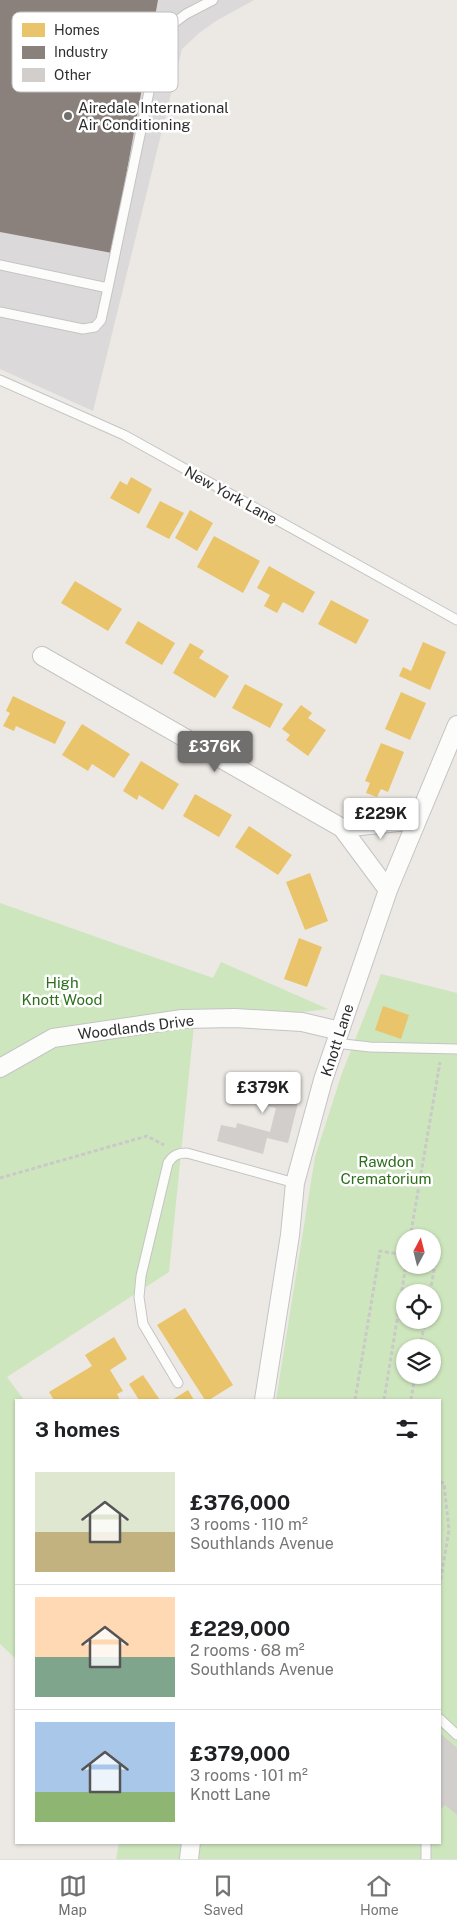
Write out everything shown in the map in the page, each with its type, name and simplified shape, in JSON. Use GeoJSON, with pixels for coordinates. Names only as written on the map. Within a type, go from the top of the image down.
{"type":"FeatureCollection","features":[{"type":"Feature","properties":{"kind":"street"},"geometry":{"type":"LineString","coordinates":[[42,656],[342,828],[388,890]]}},
{"type":"Feature","properties":{"kind":"street","name":"Knott Lane"},"geometry":{"type":"LineString","coordinates":[[264,1399],[290,1235],[295,1183],[337,1037],[388,890],[457,724]]}},
{"type":"Feature","properties":{"kind":"street"},"geometry":{"type":"LineString","coordinates":[[342,828],[417,820]]}},
{"type":"Feature","properties":{"kind":"street","name":"Woodlands Drive"},"geometry":{"type":"LineString","coordinates":[[0,1068],[53,1038],[182,1019],[235,1018],[292,1022],[337,1037]]}},
{"type":"Feature","properties":{"kind":"street"},"geometry":{"type":"LineString","coordinates":[[189,1859],[191,1844]]}},
{"type":"Feature","properties":{"kind":"lane"},"geometry":{"type":"LineString","coordinates":[[178,20],[213,0]]}},
{"type":"Feature","properties":{"kind":"lane"},"geometry":{"type":"LineString","coordinates":[[0,312],[83,329],[95,327],[102,320],[150,92]]}},
{"type":"Feature","properties":{"kind":"lane"},"geometry":{"type":"LineString","coordinates":[[0,265],[108,288]]}},
{"type":"Feature","properties":{"kind":"lane","name":"New York Lane"},"geometry":{"type":"LineString","coordinates":[[0,380],[124,435],[457,620]]}},
{"type":"Feature","properties":{"kind":"lane"},"geometry":{"type":"LineString","coordinates":[[337,1037],[370,1047],[457,1049]]}},
{"type":"Feature","properties":{"kind":"lane"},"geometry":{"type":"LineString","coordinates":[[178,1382],[143,1324],[139,1298],[142,1267],[168,1163],[172,1156],[179,1153],[187,1153],[295,1183]]}},
{"type":"Feature","properties":{"kind":"lane"},"geometry":{"type":"LineString","coordinates":[[441,1720],[457,1735]]}},
{"type":"Feature","properties":{"kind":"lane"},"geometry":{"type":"LineString","coordinates":[[426,1844],[426,1859]]}},
{"type":"Feature","properties":{"kind":"path"},"geometry":{"type":"LineString","coordinates":[[412,1229],[443,1049]]}},
{"type":"Feature","properties":{"kind":"path"},"geometry":{"type":"LineString","coordinates":[[0,1178],[147,1136],[179,1153]]}},
{"type":"Feature","properties":{"kind":"path"},"geometry":{"type":"LineString","coordinates":[[355,1399],[380,1251],[396,1253]]}},
{"type":"Feature","properties":{"kind":"path"},"geometry":{"type":"LineString","coordinates":[[384,1399],[405,1274]]}},
{"type":"Feature","properties":{"kind":"path"},"geometry":{"type":"LineString","coordinates":[[411,1399],[414,1384]]}},
{"type":"Feature","properties":{"kind":"path"},"geometry":{"type":"LineString","coordinates":[[441,1482],[444,1483],[449,1530],[441,1578]]}},
{"type":"Feature","properties":{"kind":"shaded area"},"geometry":{"type":"Polygon","coordinates":[[[0,0],[254,0],[216,21],[199,33],[182,49],[178,65],[178,12],[12,12],[12,92],[171,92],[93,411],[0,369],[0,0]]]}},
{"type":"Feature","properties":{"kind":"green space","name":"High Knott Wood"},"geometry":{"type":"Polygon","coordinates":[[[0,903],[213,978],[221,962],[328,1009],[194,1025],[169,1272],[7,1377],[23,1399],[15,1399],[15,1658],[0,1644],[0,903]]]}},
{"type":"Feature","properties":{"kind":"green space","name":"Rawdon Crematorium"},"geometry":{"type":"Polygon","coordinates":[[[381,974],[457,993],[457,1859],[116,1859],[119,1844],[441,1844],[441,1399],[276,1399],[315,1157],[342,1073],[381,974]]]}},
{"type":"Feature","properties":{"kind":"building: Homes"},"geometry":{"type":"Polygon","coordinates":[[[131,477],[152,489],[139,514],[110,498],[120,481],[127,485],[131,477]]]}},
{"type":"Feature","properties":{"kind":"building: Homes"},"geometry":{"type":"Polygon","coordinates":[[[160,501],[184,513],[169,539],[146,527],[160,501]]]}},
{"type":"Feature","properties":{"kind":"building: Homes"},"geometry":{"type":"Polygon","coordinates":[[[190,510],[213,523],[197,551],[175,538],[190,510]]]}},
{"type":"Feature","properties":{"kind":"building: Homes"},"geometry":{"type":"Polygon","coordinates":[[[214,536],[260,561],[243,593],[197,567],[214,536]]]}},
{"type":"Feature","properties":{"kind":"building: Homes"},"geometry":{"type":"Polygon","coordinates":[[[269,566],[315,592],[303,613],[283,602],[277,613],[264,606],[270,595],[257,588],[269,566]]]}},
{"type":"Feature","properties":{"kind":"building: Homes"},"geometry":{"type":"Polygon","coordinates":[[[75,581],[122,609],[108,631],[61,603],[75,581]]]}},
{"type":"Feature","properties":{"kind":"building: Homes"},"geometry":{"type":"Polygon","coordinates":[[[331,600],[369,620],[356,644],[318,624],[331,600]]]}},
{"type":"Feature","properties":{"kind":"building: Homes"},"geometry":{"type":"Polygon","coordinates":[[[138,621],[175,643],[162,665],[125,643],[138,621]]]}},
{"type":"Feature","properties":{"kind":"building: Homes"},"geometry":{"type":"Polygon","coordinates":[[[423,642],[446,652],[430,690],[399,676],[403,667],[411,671],[423,642]]]}},
{"type":"Feature","properties":{"kind":"building: Homes"},"geometry":{"type":"Polygon","coordinates":[[[190,643],[204,651],[199,658],[229,676],[215,698],[173,673],[190,643]]]}},
{"type":"Feature","properties":{"kind":"building: Homes"},"geometry":{"type":"Polygon","coordinates":[[[245,684],[283,704],[270,728],[232,708],[245,684]]]}},
{"type":"Feature","properties":{"kind":"building: Homes"},"geometry":{"type":"Polygon","coordinates":[[[401,692],[426,703],[410,740],[385,729],[401,692]]]}},
{"type":"Feature","properties":{"kind":"building: Homes"},"geometry":{"type":"Polygon","coordinates":[[[13,696],[66,722],[55,744],[16,726],[14,731],[3,726],[10,713],[6,711],[13,696]]]}},
{"type":"Feature","properties":{"kind":"building: Homes"},"geometry":{"type":"Polygon","coordinates":[[[301,705],[312,713],[308,718],[326,730],[308,756],[286,740],[290,735],[282,729],[301,705]]]}},
{"type":"Feature","properties":{"kind":"building: Homes"},"geometry":{"type":"Polygon","coordinates":[[[82,724],[130,754],[114,778],[92,764],[88,771],[62,755],[82,724]]]}},
{"type":"Feature","properties":{"kind":"building: Homes"},"geometry":{"type":"Polygon","coordinates":[[[381,743],[404,752],[388,792],[381,789],[377,797],[366,793],[370,783],[365,781],[381,743]]]}},
{"type":"Feature","properties":{"kind":"building: Homes"},"geometry":{"type":"Polygon","coordinates":[[[141,761],[179,784],[163,810],[139,795],[137,800],[123,791],[141,761]]]}},
{"type":"Feature","properties":{"kind":"building: Homes"},"geometry":{"type":"Polygon","coordinates":[[[195,794],[232,815],[219,837],[183,816],[195,794]]]}},
{"type":"Feature","properties":{"kind":"building: Homes"},"geometry":{"type":"Polygon","coordinates":[[[249,826],[292,855],[278,875],[235,847],[249,826]]]}},
{"type":"Feature","properties":{"kind":"building: Homes"},"geometry":{"type":"Polygon","coordinates":[[[310,873],[328,921],[305,930],[286,882],[310,873]]]}},
{"type":"Feature","properties":{"kind":"building: Homes"},"geometry":{"type":"Polygon","coordinates":[[[299,938],[322,947],[307,987],[284,979],[299,938]]]}},
{"type":"Feature","properties":{"kind":"building: Homes"},"geometry":{"type":"Polygon","coordinates":[[[383,1006],[409,1015],[401,1039],[375,1030],[383,1006]]]}},
{"type":"Feature","properties":{"kind":"building: Homes"},"geometry":{"type":"Polygon","coordinates":[[[185,1308],[233,1385],[211,1399],[204,1399],[157,1325],[185,1308]]]}},
{"type":"Feature","properties":{"kind":"building: Homes"},"geometry":{"type":"Polygon","coordinates":[[[114,1337],[127,1359],[110,1370],[123,1391],[117,1394],[120,1399],[53,1399],[49,1392],[92,1366],[85,1355],[114,1337]]]}},
{"type":"Feature","properties":{"kind":"building: Homes"},"geometry":{"type":"Polygon","coordinates":[[[143,1375],[159,1399],[138,1399],[129,1384],[143,1375]]]}},
{"type":"Feature","properties":{"kind":"building: Homes"},"geometry":{"type":"Polygon","coordinates":[[[188,1390],[193,1399],[174,1399],[188,1390]]]}},
{"type":"Feature","properties":{"kind":"building: Industry","name":"Airedale International Air Conditioning"},"geometry":{"type":"Polygon","coordinates":[[[0,0],[158,0],[156,12],[12,12],[12,92],[141,92],[112,253],[0,232],[0,0]]]}},
{"type":"Feature","properties":{"kind":"building: Other"},"geometry":{"type":"Polygon","coordinates":[[[236,1073],[301,1091],[288,1143],[267,1138],[263,1154],[217,1141],[221,1125],[236,1128],[237,1123],[270,1132],[276,1108],[261,1104],[262,1100],[231,1091],[236,1073]]]}},
{"type":"Feature","properties":{"kind":"building: Other"},"geometry":{"type":"Polygon","coordinates":[[[441,1734],[457,1748],[457,1815],[445,1805],[441,1809],[441,1734]]]}},
{"type":"Feature","properties":{"kind":"place","name":"Airedale International Air Conditioning"},"geometry":{"type":"Point","coordinates":[68,116]}}]}
